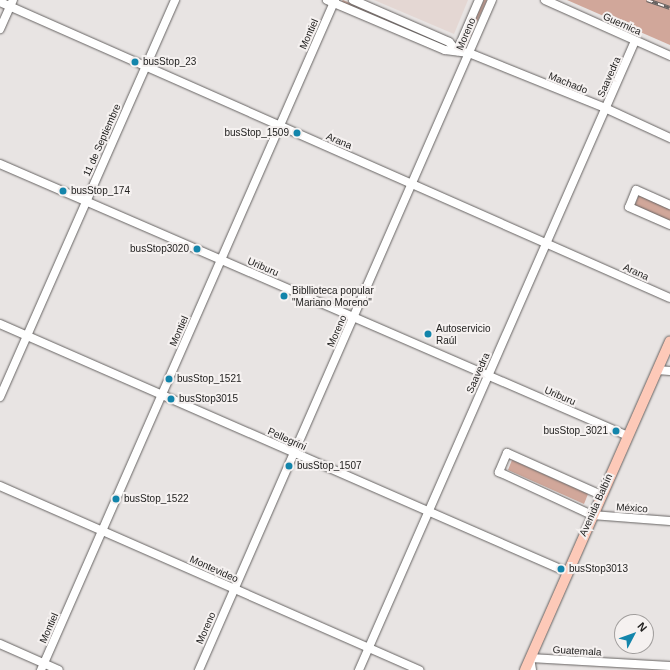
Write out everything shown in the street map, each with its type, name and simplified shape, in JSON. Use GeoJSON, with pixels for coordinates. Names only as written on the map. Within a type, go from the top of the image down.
{"type":"FeatureCollection","features":[{"type":"Feature","properties":{"kind":"main road","name":"Avenida Balbín"},"geometry":{"type":"LineString","coordinates":[[525,670],[592,515],[670,342]]}},
{"type":"Feature","properties":{"kind":"street","name":"11 de Septiembre"},"geometry":{"type":"LineString","coordinates":[[0,397],[175,0]]}},
{"type":"Feature","properties":{"kind":"street","name":"Machado"},"geometry":{"type":"LineString","coordinates":[[353,0],[449,42],[457,51]]}},
{"type":"Feature","properties":{"kind":"street","name":"Moreno"},"geometry":{"type":"LineString","coordinates":[[457,51],[479,0]]}},
{"type":"Feature","properties":{"kind":"street","name":"Moreno"},"geometry":{"type":"LineString","coordinates":[[199,670],[492,0]]}},
{"type":"Feature","properties":{"kind":"street","name":"Guernica"},"geometry":{"type":"LineString","coordinates":[[545,0],[670,56]]}},
{"type":"Feature","properties":{"kind":"street","name":"Machado"},"geometry":{"type":"LineString","coordinates":[[332,1],[445,50],[469,53],[605,108],[670,138]]}},
{"type":"Feature","properties":{"kind":"street","name":"Montiel"},"geometry":{"type":"LineString","coordinates":[[42,667],[222,260],[332,1]]}},
{"type":"Feature","properties":{"kind":"street","name":"Arana"},"geometry":{"type":"LineString","coordinates":[[0,2],[11,3],[145,67],[413,183],[670,298]]}},
{"type":"Feature","properties":{"kind":"street"},"geometry":{"type":"LineString","coordinates":[[0,29],[11,3]]}},
{"type":"Feature","properties":{"kind":"street","name":"Saavedra"},"geometry":{"type":"LineString","coordinates":[[359,670],[635,41]]}},
{"type":"Feature","properties":{"kind":"street","name":"Uriburu"},"geometry":{"type":"LineString","coordinates":[[0,164],[628,436]]}},
{"type":"Feature","properties":{"kind":"street"},"geometry":{"type":"LineString","coordinates":[[670,205],[636,190],[629,207],[670,225]]}},
{"type":"Feature","properties":{"kind":"street","name":"Pellegrini"},"geometry":{"type":"LineString","coordinates":[[0,324],[567,572]]}},
{"type":"Feature","properties":{"kind":"street"},"geometry":{"type":"LineString","coordinates":[[657,370],[670,371]]}},
{"type":"Feature","properties":{"kind":"street"},"geometry":{"type":"LineString","coordinates":[[592,515],[499,472],[507,453],[601,495]]}},
{"type":"Feature","properties":{"kind":"street","name":"Montevideo"},"geometry":{"type":"LineString","coordinates":[[0,486],[419,670]]}},
{"type":"Feature","properties":{"kind":"street","name":"México"},"geometry":{"type":"LineString","coordinates":[[592,515],[670,521]]}},
{"type":"Feature","properties":{"kind":"street"},"geometry":{"type":"LineString","coordinates":[[0,644],[42,667],[59,670]]}},
{"type":"Feature","properties":{"kind":"street"},"geometry":{"type":"LineString","coordinates":[[530,658],[532,670]]}},
{"type":"Feature","properties":{"kind":"street","name":"Guatemala"},"geometry":{"type":"LineString","coordinates":[[530,658],[670,666]]}},
{"type":"Feature","properties":{"kind":"shaded area"},"geometry":{"type":"Polygon","coordinates":[[[343,0],[448,46],[447,48],[341,2],[343,0]]]}},
{"type":"Feature","properties":{"kind":"shaded area"},"geometry":{"type":"Polygon","coordinates":[[[374,0],[468,0],[454,34],[374,0]]]}},
{"type":"Feature","properties":{"kind":"shaded area"},"geometry":{"type":"Polygon","coordinates":[[[484,0],[487,0],[467,44],[465,43],[484,0]]]}},
{"type":"Feature","properties":{"kind":"shaded area"},"geometry":{"type":"Polygon","coordinates":[[[567,0],[670,0],[670,45],[567,0]]]}},
{"type":"Feature","properties":{"kind":"shaded area"},"geometry":{"type":"Polygon","coordinates":[[[639,195],[670,208],[670,222],[634,207],[639,195]]]}},
{"type":"Feature","properties":{"kind":"shaded area"},"geometry":{"type":"Polygon","coordinates":[[[512,460],[588,494],[584,504],[508,470],[512,460]]]}},
{"type":"Feature","properties":{"kind":"railway"},"geometry":{"type":"LineString","coordinates":[[647,0],[670,8]]}},
{"type":"Feature","properties":{"kind":"place","name":"busStop_23"},"geometry":{"type":"Point","coordinates":[135,62]}},
{"type":"Feature","properties":{"kind":"place","name":"busStop_1509"},"geometry":{"type":"Point","coordinates":[297,133]}},
{"type":"Feature","properties":{"kind":"place","name":"busStop_174"},"geometry":{"type":"Point","coordinates":[63,191]}},
{"type":"Feature","properties":{"kind":"place","name":"busStop3020"},"geometry":{"type":"Point","coordinates":[197,249]}},
{"type":"Feature","properties":{"kind":"place","name":"Bibllioteca popular \"Mariano Moreno\""},"geometry":{"type":"Point","coordinates":[284,296]}},
{"type":"Feature","properties":{"kind":"place","name":"Autoservicio Raúl"},"geometry":{"type":"Point","coordinates":[428,334]}},
{"type":"Feature","properties":{"kind":"place","name":"busStop_1521"},"geometry":{"type":"Point","coordinates":[169,379]}},
{"type":"Feature","properties":{"kind":"place","name":"busStop3015"},"geometry":{"type":"Point","coordinates":[171,399]}},
{"type":"Feature","properties":{"kind":"place","name":"busStop_3021"},"geometry":{"type":"Point","coordinates":[616,431]}},
{"type":"Feature","properties":{"kind":"place","name":"busStop_1507"},"geometry":{"type":"Point","coordinates":[289,466]}},
{"type":"Feature","properties":{"kind":"place","name":"busStop_1522"},"geometry":{"type":"Point","coordinates":[116,499]}},
{"type":"Feature","properties":{"kind":"place","name":"busStop3013"},"geometry":{"type":"Point","coordinates":[561,569]}}]}
